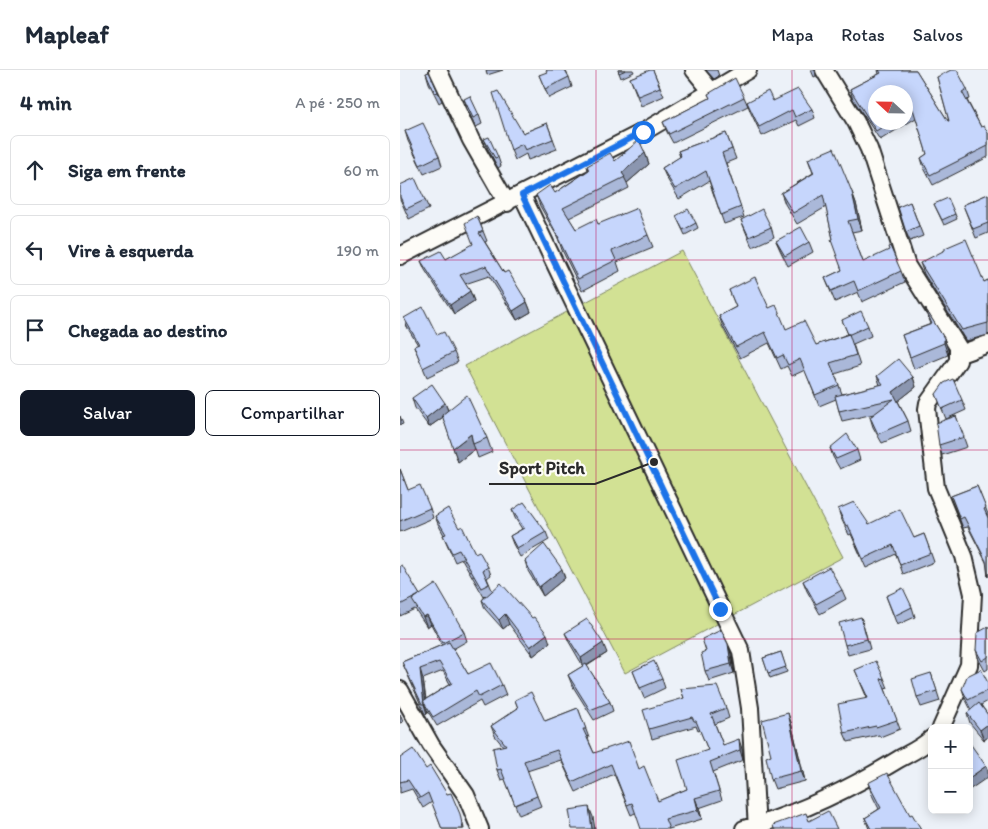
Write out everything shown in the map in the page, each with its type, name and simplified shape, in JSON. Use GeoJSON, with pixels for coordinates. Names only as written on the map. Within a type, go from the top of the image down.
{"type":"FeatureCollection","features":[{"type":"Feature","properties":{"kind":"street"},"geometry":{"type":"LineString","coordinates":[[438,70],[471,140],[507,203]]}},
{"type":"Feature","properties":{"kind":"street"},"geometry":{"type":"LineString","coordinates":[[694,70],[712,92]]}},
{"type":"Feature","properties":{"kind":"street"},"geometry":{"type":"LineString","coordinates":[[400,256],[643,132],[748,70]]}},
{"type":"Feature","properties":{"kind":"street"},"geometry":{"type":"LineString","coordinates":[[824,70],[856,122],[869,149],[907,266],[937,310],[960,354],[958,361],[928,403],[926,409],[936,488],[964,556],[973,594],[969,665],[943,724]]}},
{"type":"Feature","properties":{"kind":"street"},"geometry":{"type":"LineString","coordinates":[[522,195],[741,651],[750,708],[753,828],[793,814],[830,797],[873,775],[928,741]]}},
{"type":"Feature","properties":{"kind":"street"},"geometry":{"type":"LineString","coordinates":[[960,354],[988,344]]}},
{"type":"Feature","properties":{"kind":"street"},"geometry":{"type":"LineString","coordinates":[[400,690],[431,745],[466,795],[480,829]]}},
{"type":"Feature","properties":{"kind":"green space"},"geometry":{"type":"Polygon","coordinates":[[[682,251],[843,557],[625,673],[465,366],[682,251]]]}},
{"type":"Feature","properties":{"kind":"building"},"geometry":{"type":"Polygon","coordinates":[[[546,70],[565,70],[569,77],[545,89],[539,75],[547,72],[546,70]]]}},
{"type":"Feature","properties":{"kind":"building"},"geometry":{"type":"Polygon","coordinates":[[[653,70],[660,87],[638,96],[630,78],[653,70]]]}},
{"type":"Feature","properties":{"kind":"building"},"geometry":{"type":"Polygon","coordinates":[[[879,70],[916,70],[949,121],[937,77],[951,70],[957,70],[967,89],[962,92],[981,127],[984,126],[988,133],[988,146],[930,175],[921,158],[927,154],[913,109],[913,85],[868,85],[868,118],[850,89],[881,73],[879,70]]]}},
{"type":"Feature","properties":{"kind":"building"},"geometry":{"type":"Polygon","coordinates":[[[429,72],[438,92],[435,93],[426,73],[429,72]]]}},
{"type":"Feature","properties":{"kind":"building"},"geometry":{"type":"Polygon","coordinates":[[[735,78],[744,97],[669,134],[663,122],[710,98],[708,94],[735,78]]]}},
{"type":"Feature","properties":{"kind":"building"},"geometry":{"type":"Polygon","coordinates":[[[798,89],[812,109],[795,117],[792,110],[759,127],[747,102],[768,91],[773,101],[798,89]]]}},
{"type":"Feature","properties":{"kind":"building"},"geometry":{"type":"Polygon","coordinates":[[[498,91],[523,133],[547,123],[553,139],[525,150],[522,144],[511,150],[493,93],[498,91]]]}},
{"type":"Feature","properties":{"kind":"building"},"geometry":{"type":"Polygon","coordinates":[[[470,96],[479,115],[473,118],[464,99],[470,96]]]}},
{"type":"Feature","properties":{"kind":"building"},"geometry":{"type":"Polygon","coordinates":[[[423,123],[439,156],[420,165],[405,131],[423,123]]]}},
{"type":"Feature","properties":{"kind":"building"},"geometry":{"type":"Polygon","coordinates":[[[726,133],[732,149],[722,153],[741,207],[721,215],[706,171],[675,189],[662,168],[681,156],[678,151],[726,133]]]}},
{"type":"Feature","properties":{"kind":"building"},"geometry":{"type":"Polygon","coordinates":[[[489,137],[498,157],[495,158],[484,139],[489,137]]]}},
{"type":"Feature","properties":{"kind":"building"},"geometry":{"type":"Polygon","coordinates":[[[639,140],[645,153],[622,173],[625,177],[563,208],[576,229],[596,219],[598,224],[637,208],[648,235],[612,251],[616,260],[578,279],[536,195],[550,185],[555,193],[589,170],[587,166],[610,153],[615,161],[639,140]]]}},
{"type":"Feature","properties":{"kind":"building"},"geometry":{"type":"Polygon","coordinates":[[[834,148],[852,192],[858,219],[848,221],[863,262],[889,250],[888,247],[890,246],[901,271],[858,291],[854,281],[831,291],[825,278],[842,270],[831,240],[833,239],[823,195],[793,213],[781,193],[814,173],[808,159],[834,148]]]}},
{"type":"Feature","properties":{"kind":"building"},"geometry":{"type":"Polygon","coordinates":[[[415,178],[425,200],[406,209],[400,197],[400,185],[415,178]]]}},
{"type":"Feature","properties":{"kind":"building"},"geometry":{"type":"Polygon","coordinates":[[[988,194],[988,223],[973,229],[963,205],[988,194]]]}},
{"type":"Feature","properties":{"kind":"building"},"geometry":{"type":"Polygon","coordinates":[[[948,198],[955,214],[942,220],[934,204],[948,198]]]}},
{"type":"Feature","properties":{"kind":"building"},"geometry":{"type":"Polygon","coordinates":[[[910,202],[919,226],[906,232],[898,207],[910,202]]]}},
{"type":"Feature","properties":{"kind":"building"},"geometry":{"type":"Polygon","coordinates":[[[688,209],[696,223],[683,230],[676,216],[688,209]]]}},
{"type":"Feature","properties":{"kind":"building"},"geometry":{"type":"Polygon","coordinates":[[[762,209],[771,227],[749,237],[741,220],[762,209]]]}},
{"type":"Feature","properties":{"kind":"building"},"geometry":{"type":"Polygon","coordinates":[[[477,216],[483,231],[479,233],[504,273],[508,271],[527,302],[513,311],[486,266],[460,275],[470,291],[450,305],[421,261],[441,251],[446,259],[473,244],[465,223],[477,216]]]}},
{"type":"Feature","properties":{"kind":"building"},"geometry":{"type":"Polygon","coordinates":[[[801,227],[809,242],[785,256],[776,241],[801,227]]]}},
{"type":"Feature","properties":{"kind":"building"},"geometry":{"type":"Polygon","coordinates":[[[966,239],[984,282],[988,280],[988,323],[962,330],[920,263],[945,250],[945,248],[966,239]]]}},
{"type":"Feature","properties":{"kind":"building"},"geometry":{"type":"Polygon","coordinates":[[[755,277],[769,308],[776,305],[786,329],[804,321],[816,345],[849,334],[856,355],[830,363],[839,385],[815,395],[800,359],[788,365],[783,355],[777,358],[765,332],[736,347],[719,316],[736,307],[729,290],[755,277]]]}},
{"type":"Feature","properties":{"kind":"building"},"geometry":{"type":"Polygon","coordinates":[[[423,307],[437,335],[444,332],[454,352],[423,368],[414,346],[419,344],[404,318],[423,307]]]}},
{"type":"Feature","properties":{"kind":"building"},"geometry":{"type":"Polygon","coordinates":[[[925,308],[944,338],[944,343],[910,357],[902,335],[932,324],[925,308]]]}},
{"type":"Feature","properties":{"kind":"building"},"geometry":{"type":"Polygon","coordinates":[[[861,311],[868,326],[848,334],[842,320],[861,311]]]}},
{"type":"Feature","properties":{"kind":"building"},"geometry":{"type":"Polygon","coordinates":[[[898,359],[913,377],[893,392],[908,421],[878,434],[870,417],[894,399],[839,411],[835,396],[883,384],[877,376],[898,359]]]}},
{"type":"Feature","properties":{"kind":"building"},"geometry":{"type":"Polygon","coordinates":[[[953,379],[962,400],[942,409],[936,394],[944,383],[953,379]]]}},
{"type":"Feature","properties":{"kind":"building"},"geometry":{"type":"Polygon","coordinates":[[[432,384],[445,403],[426,418],[412,398],[432,384]]]}},
{"type":"Feature","properties":{"kind":"building"},"geometry":{"type":"Polygon","coordinates":[[[467,395],[487,438],[473,444],[471,434],[453,448],[442,415],[467,395]]]}},
{"type":"Feature","properties":{"kind":"building"},"geometry":{"type":"Polygon","coordinates":[[[956,416],[964,437],[939,445],[936,423],[956,416]]]}},
{"type":"Feature","properties":{"kind":"building"},"geometry":{"type":"Polygon","coordinates":[[[847,434],[857,450],[836,459],[830,448],[847,434]]]}},
{"type":"Feature","properties":{"kind":"building"},"geometry":{"type":"Polygon","coordinates":[[[400,469],[408,490],[420,485],[430,508],[400,521],[400,469]]]}},
{"type":"Feature","properties":{"kind":"building"},"geometry":{"type":"Polygon","coordinates":[[[977,486],[988,518],[988,577],[986,561],[964,517],[960,519],[951,496],[977,486]]]}},
{"type":"Feature","properties":{"kind":"building"},"geometry":{"type":"Polygon","coordinates":[[[524,502],[546,532],[517,549],[510,536],[524,528],[512,510],[524,502]]]}},
{"type":"Feature","properties":{"kind":"building"},"geometry":{"type":"Polygon","coordinates":[[[854,502],[869,524],[900,509],[914,538],[924,534],[931,553],[900,565],[893,545],[863,559],[848,525],[846,526],[838,509],[854,502]]]}},
{"type":"Feature","properties":{"kind":"building"},"geometry":{"type":"Polygon","coordinates":[[[448,508],[459,528],[462,526],[475,553],[479,551],[488,567],[483,570],[489,584],[481,588],[459,550],[452,553],[443,535],[446,534],[435,516],[448,508]]]}},
{"type":"Feature","properties":{"kind":"building"},"geometry":{"type":"Polygon","coordinates":[[[544,544],[562,569],[539,587],[525,561],[544,544]]]}},
{"type":"Feature","properties":{"kind":"building"},"geometry":{"type":"Polygon","coordinates":[[[402,565],[420,595],[436,584],[464,632],[443,643],[427,615],[423,617],[412,600],[419,595],[400,605],[400,566],[402,565]]]}},
{"type":"Feature","properties":{"kind":"building"},"geometry":{"type":"Polygon","coordinates":[[[829,567],[842,590],[816,604],[803,581],[829,567]]]}},
{"type":"Feature","properties":{"kind":"building"},"geometry":{"type":"Polygon","coordinates":[[[501,583],[532,618],[534,617],[547,634],[530,647],[505,614],[499,620],[482,600],[501,583]]]}},
{"type":"Feature","properties":{"kind":"building"},"geometry":{"type":"Polygon","coordinates":[[[903,588],[912,607],[894,616],[886,596],[903,588]]]}},
{"type":"Feature","properties":{"kind":"building"},"geometry":{"type":"Polygon","coordinates":[[[861,617],[867,639],[845,645],[839,623],[861,617]]]}},
{"type":"Feature","properties":{"kind":"building"},"geometry":{"type":"Polygon","coordinates":[[[587,619],[603,643],[581,658],[565,633],[587,619]]]}},
{"type":"Feature","properties":{"kind":"building"},"geometry":{"type":"Polygon","coordinates":[[[988,627],[988,657],[982,661],[976,650],[977,633],[988,627]]]}},
{"type":"Feature","properties":{"kind":"building"},"geometry":{"type":"Polygon","coordinates":[[[721,630],[728,644],[731,664],[705,671],[701,653],[706,651],[702,639],[721,630]]]}},
{"type":"Feature","properties":{"kind":"building"},"geometry":{"type":"Polygon","coordinates":[[[449,642],[468,674],[491,663],[502,685],[479,697],[476,691],[433,717],[424,702],[422,704],[402,662],[449,642]],[[439,662],[420,669],[424,701],[452,683],[439,662]]]}},
{"type":"Feature","properties":{"kind":"building"},"geometry":{"type":"Polygon","coordinates":[[[781,652],[786,667],[768,673],[763,658],[781,652]]]}},
{"type":"Feature","properties":{"kind":"building"},"geometry":{"type":"Polygon","coordinates":[[[654,661],[662,679],[640,688],[633,671],[654,661]]]}},
{"type":"Feature","properties":{"kind":"building"},"geometry":{"type":"Polygon","coordinates":[[[876,661],[884,678],[881,679],[897,720],[876,727],[844,733],[838,704],[868,698],[855,670],[876,661]]]}},
{"type":"Feature","properties":{"kind":"building"},"geometry":{"type":"Polygon","coordinates":[[[586,664],[610,702],[590,710],[568,675],[586,664]]]}},
{"type":"Feature","properties":{"kind":"building"},"geometry":{"type":"Polygon","coordinates":[[[981,669],[988,683],[988,690],[968,700],[962,689],[967,676],[981,669]]]}},
{"type":"Feature","properties":{"kind":"building"},"geometry":{"type":"Polygon","coordinates":[[[931,673],[937,691],[917,697],[912,679],[931,673]]]}},
{"type":"Feature","properties":{"kind":"building"},"geometry":{"type":"Polygon","coordinates":[[[717,686],[726,708],[711,714],[723,745],[739,739],[740,750],[710,762],[719,791],[695,798],[698,810],[665,819],[669,829],[641,829],[632,803],[627,805],[611,764],[572,782],[557,750],[524,761],[537,796],[515,805],[501,769],[497,770],[493,748],[506,745],[491,726],[518,708],[515,700],[531,692],[545,721],[578,708],[586,729],[583,729],[594,753],[629,741],[639,769],[644,766],[658,801],[687,789],[678,760],[708,750],[696,721],[692,717],[649,729],[643,710],[684,698],[681,689],[717,686]]]}},
{"type":"Feature","properties":{"kind":"building"},"geometry":{"type":"Polygon","coordinates":[[[979,703],[988,715],[988,724],[980,730],[967,713],[979,703]]]}},
{"type":"Feature","properties":{"kind":"building"},"geometry":{"type":"Polygon","coordinates":[[[788,713],[801,771],[771,779],[766,757],[771,755],[762,720],[788,713]]]}},
{"type":"Feature","properties":{"kind":"building"},"geometry":{"type":"Polygon","coordinates":[[[973,748],[986,766],[973,775],[973,748]]]}},
{"type":"Feature","properties":{"kind":"building"},"geometry":{"type":"Polygon","coordinates":[[[413,749],[426,769],[430,766],[447,794],[451,793],[460,814],[463,829],[442,829],[428,793],[420,798],[408,780],[400,782],[400,758],[413,749]]]}},
{"type":"Feature","properties":{"kind":"building"},"geometry":{"type":"Polygon","coordinates":[[[887,773],[910,815],[912,814],[921,829],[871,829],[865,818],[881,808],[868,783],[887,773]]]}},
{"type":"Feature","properties":{"kind":"building"},"geometry":{"type":"Polygon","coordinates":[[[589,807],[592,829],[572,829],[569,810],[589,807]]]}},
{"type":"Feature","properties":{"kind":"building"},"geometry":{"type":"Polygon","coordinates":[[[828,811],[837,829],[774,829],[773,825],[806,813],[809,821],[828,811]]]}},
{"type":"Feature","properties":{"kind":"place","name":"Sport Pitch"},"geometry":{"type":"Point","coordinates":[654,462]}},
{"type":"Feature","properties":{"kind":"route"},"geometry":{"type":"LineString","coordinates":[[643,132],[522,195],[720,609]]}}]}
